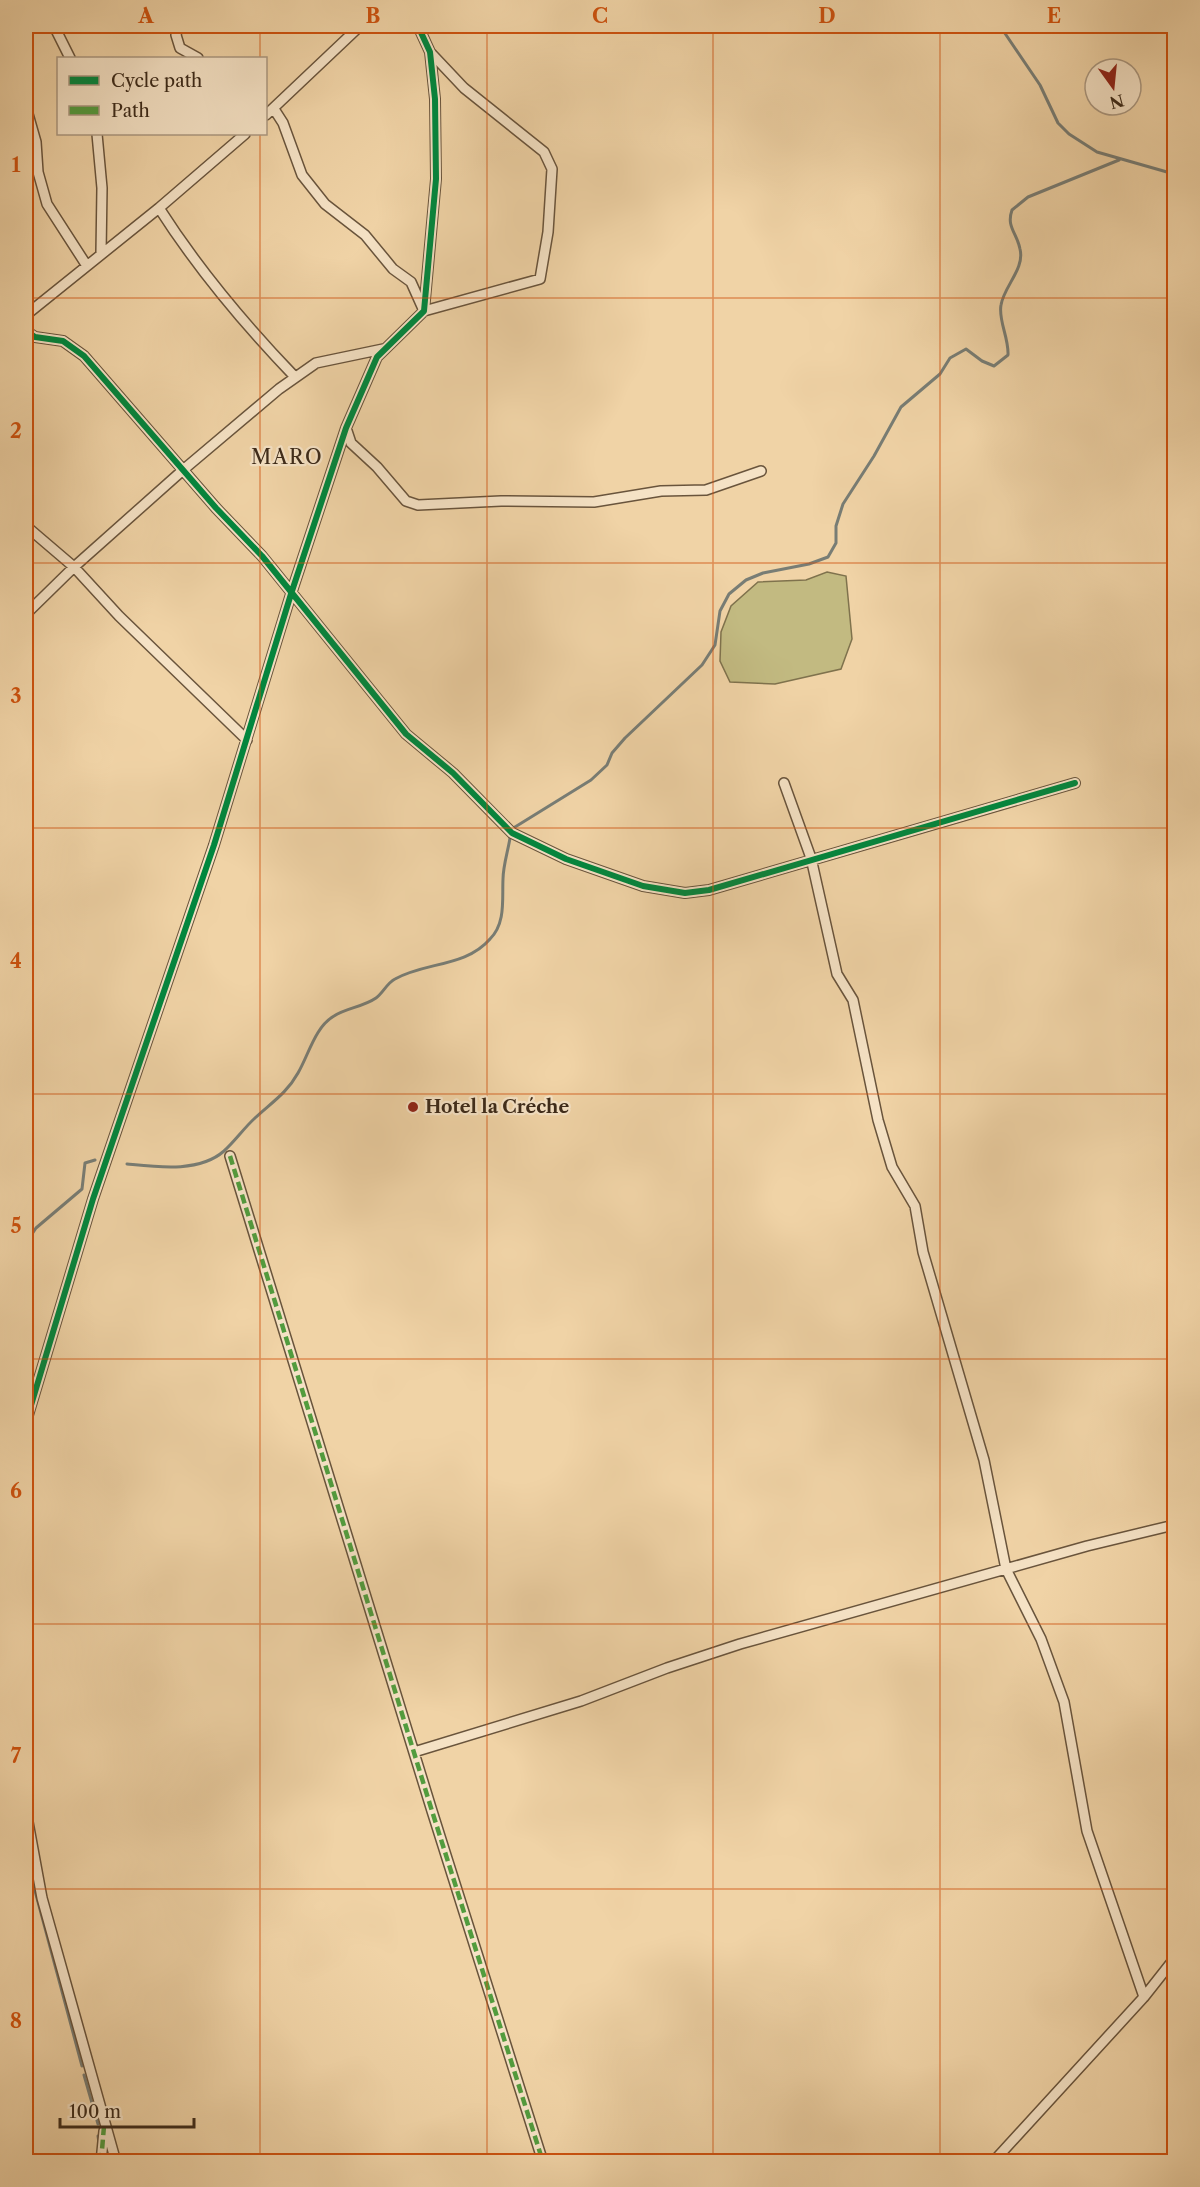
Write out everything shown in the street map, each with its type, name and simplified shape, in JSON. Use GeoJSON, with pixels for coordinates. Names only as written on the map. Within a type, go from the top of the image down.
{"type":"FeatureCollection","features":[{"type":"Feature","properties":{"kind":"street"},"geometry":{"type":"LineString","coordinates":[[178,26],[177,35],[180,48],[196,57]]}},
{"type":"Feature","properties":{"kind":"street"},"geometry":{"type":"LineString","coordinates":[[360,26],[269,111],[284,123],[302,176],[325,204],[365,235],[393,269],[411,282],[424,311]]}},
{"type":"Feature","properties":{"kind":"street"},"geometry":{"type":"LineString","coordinates":[[26,1422],[93,1198],[247,740],[291,594],[346,428],[377,357],[424,311],[540,279],[548,232],[552,170],[544,152],[464,88],[430,52],[418,26]]}},
{"type":"Feature","properties":{"kind":"street"},"geometry":{"type":"LineString","coordinates":[[55,28],[70,57]]}},
{"type":"Feature","properties":{"kind":"street"},"geometry":{"type":"LineString","coordinates":[[424,311],[436,179],[435,99],[430,52]]}},
{"type":"Feature","properties":{"kind":"street"},"geometry":{"type":"LineString","coordinates":[[26,107],[36,142],[38,172],[47,204],[87,266]]}},
{"type":"Feature","properties":{"kind":"street"},"geometry":{"type":"LineString","coordinates":[[98,135],[102,188],[101,253]]}},
{"type":"Feature","properties":{"kind":"street"},"geometry":{"type":"LineString","coordinates":[[26,315],[159,208],[244,135]]}},
{"type":"Feature","properties":{"kind":"street"},"geometry":{"type":"LineString","coordinates":[[159,208],[182,245],[256,337],[295,377]]}},
{"type":"Feature","properties":{"kind":"street"},"geometry":{"type":"LineString","coordinates":[[26,331],[35,337],[63,341],[84,356],[183,470],[262,556],[406,734],[453,773],[512,833],[533,844],[644,886],[685,893],[709,890],[812,858],[1075,783]]}},
{"type":"Feature","properties":{"kind":"street"},"geometry":{"type":"LineString","coordinates":[[26,614],[74,567],[183,470],[295,377],[316,363],[383,349]]}},
{"type":"Feature","properties":{"kind":"street"},"geometry":{"type":"LineString","coordinates":[[346,428],[351,443],[377,467],[406,501],[418,505],[501,501],[594,502],[661,491],[706,490],[761,471]]}},
{"type":"Feature","properties":{"kind":"street"},"geometry":{"type":"LineString","coordinates":[[26,526],[74,567],[119,616],[247,740]]}},
{"type":"Feature","properties":{"kind":"street"},"geometry":{"type":"LineString","coordinates":[[784,783],[812,858],[837,974],[854,1000],[878,1120],[892,1167],[915,1206],[923,1252],[984,1460],[1006,1569],[1041,1639],[1064,1702],[1087,1832],[1144,1997]]}},
{"type":"Feature","properties":{"kind":"street"},"geometry":{"type":"LineString","coordinates":[[230,1156],[543,2162]]}},
{"type":"Feature","properties":{"kind":"street"},"geometry":{"type":"LineString","coordinates":[[414,1752],[581,1701],[667,1668],[740,1644],[1006,1569],[1174,1525]]}},
{"type":"Feature","properties":{"kind":"street"},"geometry":{"type":"LineString","coordinates":[[26,1811],[42,1898],[104,2126],[116,2162]]}},
{"type":"Feature","properties":{"kind":"street"},"geometry":{"type":"LineString","coordinates":[[993,2162],[1144,1997],[1174,1959]]}},
{"type":"Feature","properties":{"kind":"street"},"geometry":{"type":"LineString","coordinates":[[101,2162],[104,2126]]}},
{"type":"Feature","properties":{"kind":"shaded area"},"geometry":{"type":"Polygon","coordinates":[[[827,572],[846,576],[852,639],[841,669],[775,684],[730,682],[720,661],[721,632],[731,606],[758,582],[806,580],[827,572]]]}},
{"type":"Feature","properties":{"kind":"waterway"},"geometry":{"type":"LineString","coordinates":[[1000,26],[1040,85],[1058,123],[1069,134],[1097,152],[1174,174]]}},
{"type":"Feature","properties":{"kind":"waterway"},"geometry":{"type":"LineString","coordinates":[[515,827],[591,780],[607,765],[612,753],[625,738],[702,665],[715,645],[720,611],[729,594],[746,580],[763,573],[809,564],[828,557],[836,543],[836,526],[843,504],[874,456],[901,407],[940,374],[950,358],[966,349],[982,361],[994,366],[1008,355],[1000,311],[1003,298],[1020,264],[1021,256],[1019,243],[1010,221],[1012,210],[1028,197],[1119,160]]}},
{"type":"Feature","properties":{"kind":"waterway"},"geometry":{"type":"LineString","coordinates":[[127,1164],[177,1167],[203,1163],[214,1158],[224,1151],[289,1086],[317,1034],[327,1021],[339,1013],[376,998],[395,979],[469,955],[480,948],[499,926],[503,903],[503,874],[510,838]]}},
{"type":"Feature","properties":{"kind":"waterway"},"geometry":{"type":"LineString","coordinates":[[26,1243],[36,1228],[82,1189],[85,1163],[95,1160]]}},
{"type":"Feature","properties":{"kind":"waterway"},"geometry":{"type":"LineString","coordinates":[[26,1847],[29,1865]]}},
{"type":"Feature","properties":{"kind":"waterway"},"geometry":{"type":"LineString","coordinates":[[30,1872],[82,2066]]}},
{"type":"Feature","properties":{"kind":"waterway"},"geometry":{"type":"LineString","coordinates":[[84,2075],[98,2124]]}},
{"type":"Feature","properties":{"kind":"waterway"},"geometry":{"type":"LineString","coordinates":[[98,2136],[99,2143]]}},
{"type":"Feature","properties":{"kind":"marked path"},"geometry":{"type":"LineString","coordinates":[[230,1156],[543,2162]]}},
{"type":"Feature","properties":{"kind":"marked path"},"geometry":{"type":"LineString","coordinates":[[101,2162],[104,2126]]}},
{"type":"Feature","properties":{"kind":"cycle path"},"geometry":{"type":"LineString","coordinates":[[26,1422],[93,1199],[214,845],[291,594],[346,428],[377,357],[424,311],[436,179],[435,99],[430,52],[418,26]]}},
{"type":"Feature","properties":{"kind":"cycle path"},"geometry":{"type":"LineString","coordinates":[[26,331],[35,337],[63,341],[84,356],[216,508],[262,556],[406,734],[453,773],[512,833],[566,859],[643,886],[685,893],[709,890],[1075,783]]}},
{"type":"Feature","properties":{"kind":"place","name":"Hotel la Créche"},"geometry":{"type":"Point","coordinates":[413,1107]}},
{"type":"Feature","properties":{"kind":"district","name":"MARO"},"geometry":{"type":"Point","coordinates":[287,457]}}]}
